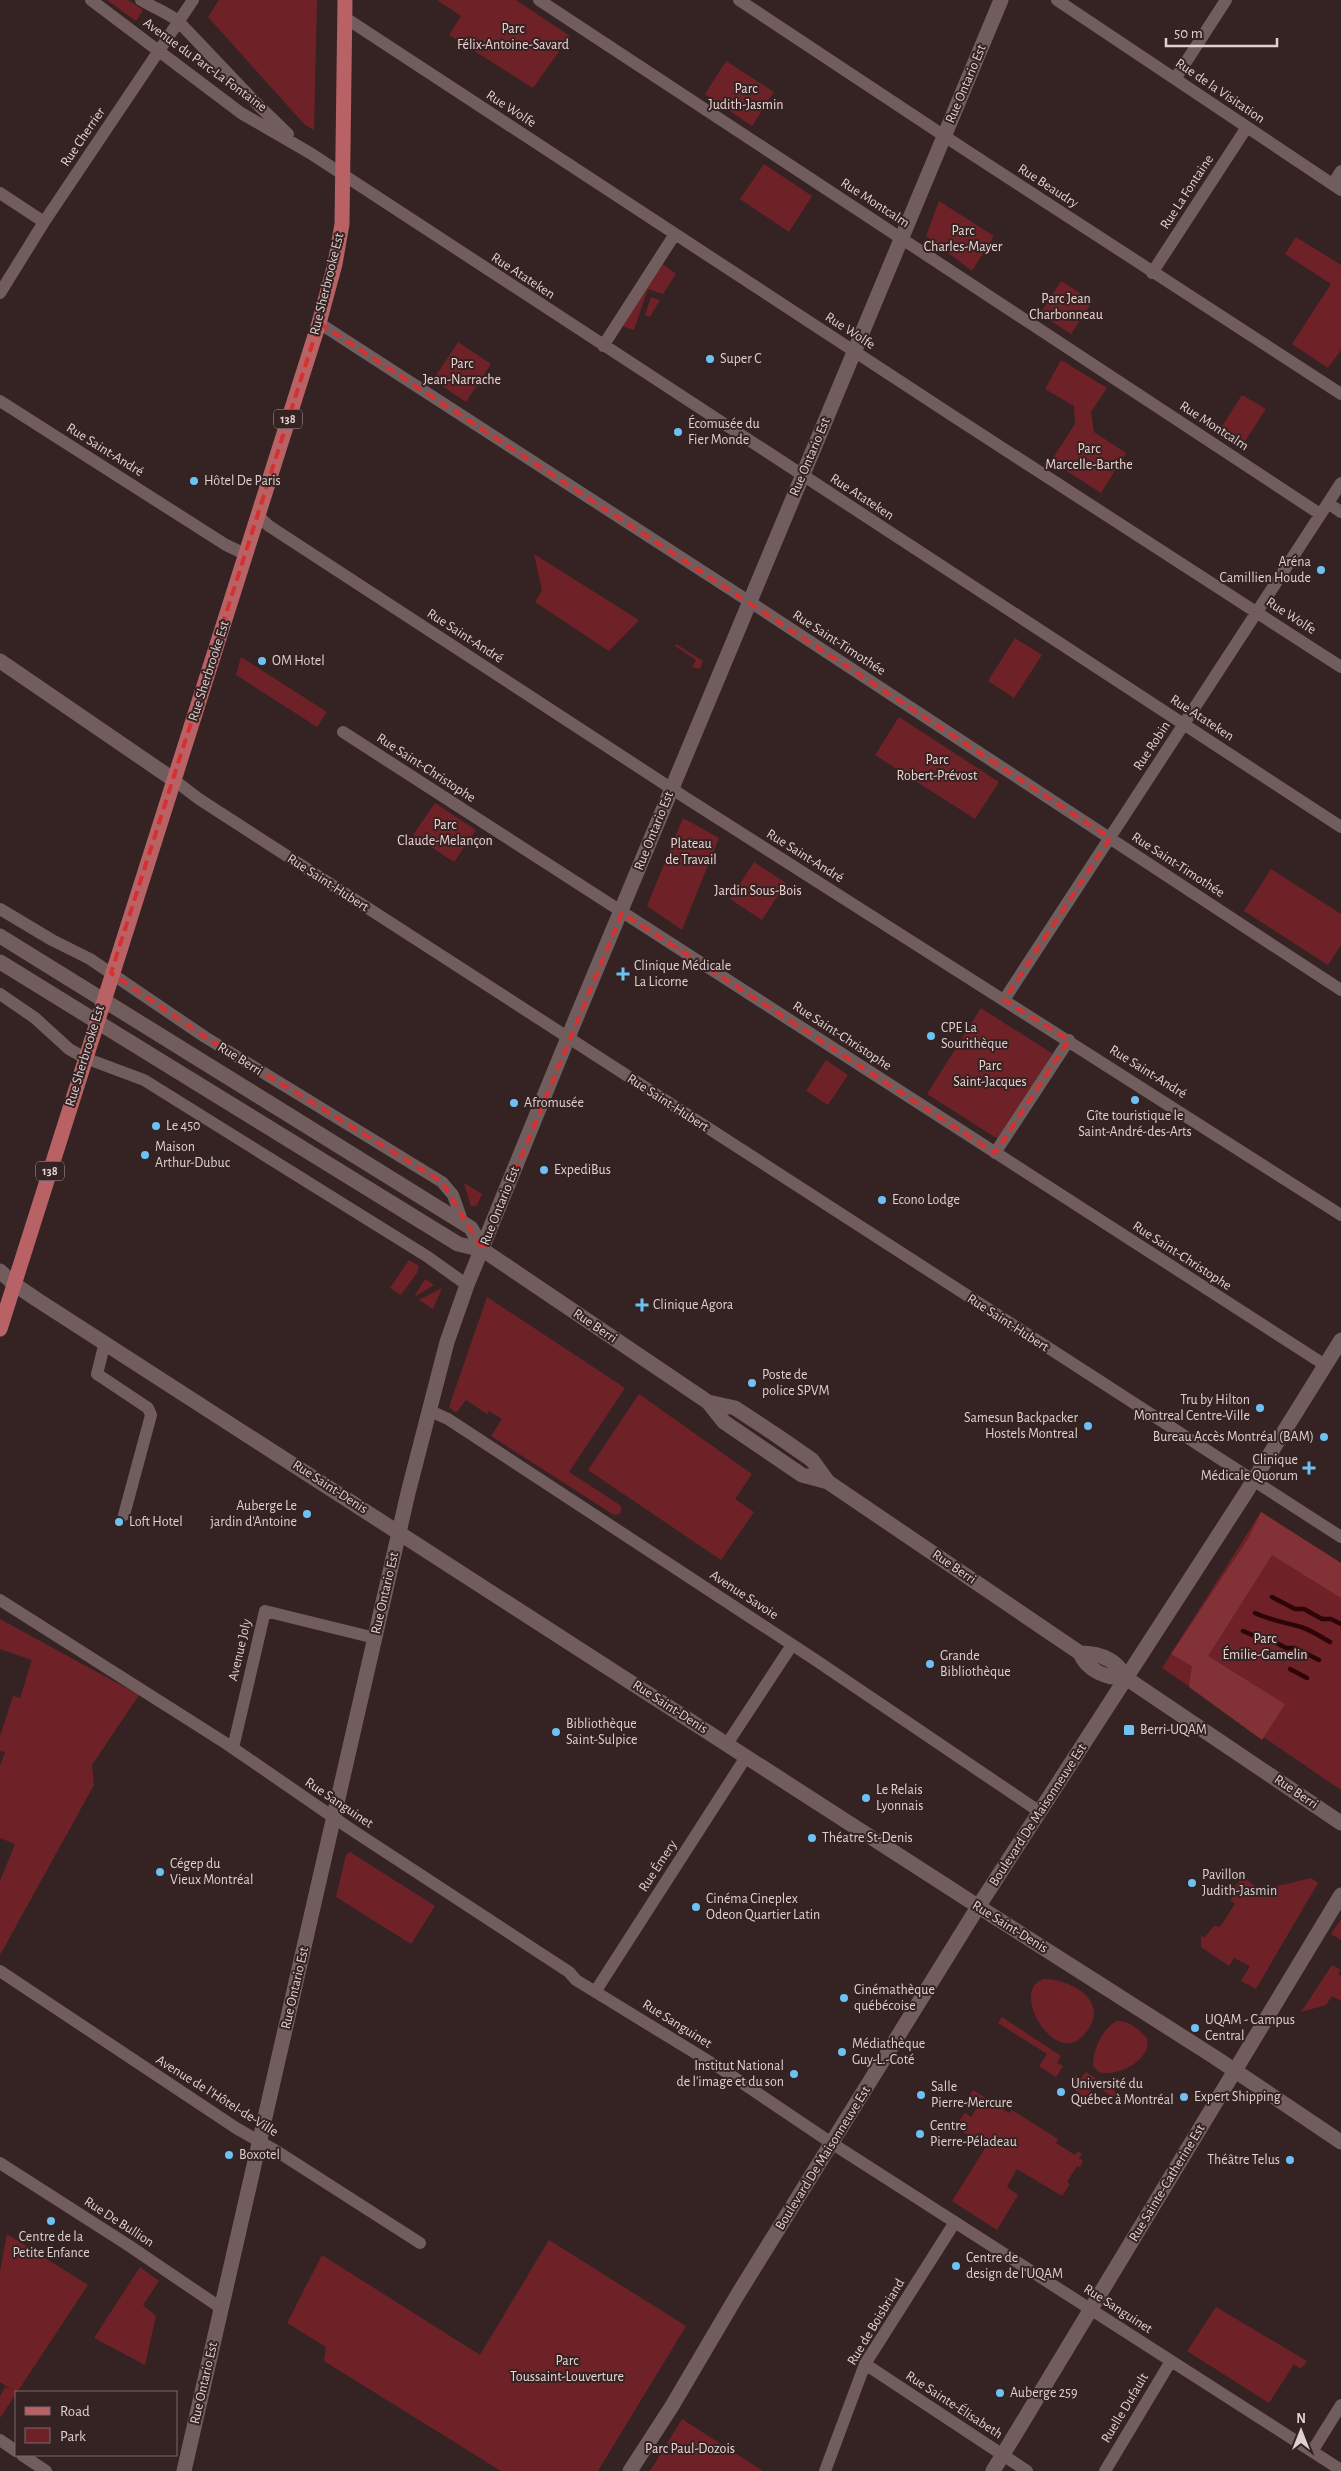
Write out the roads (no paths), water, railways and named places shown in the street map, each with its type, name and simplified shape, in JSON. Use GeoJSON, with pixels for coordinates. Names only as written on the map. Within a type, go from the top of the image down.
{"type":"FeatureCollection","features":[{"type":"Feature","properties":{"kind":"main road","name":"Rue Sherbrooke Est"},"geometry":{"type":"LineString","coordinates":[[0,1329],[109,979],[319,323],[339,243],[343,203],[345,0]]}},
{"type":"Feature","properties":{"kind":"street","name":"Avenue du Parc-La Fontaine"},"geometry":{"type":"LineString","coordinates":[[91,0],[241,113],[304,150],[342,176]]}},
{"type":"Feature","properties":{"kind":"street","name":"Avenue du Parc-La Fontaine"},"geometry":{"type":"LineString","coordinates":[[141,0],[154,8],[165,11],[178,21],[304,150]]}},
{"type":"Feature","properties":{"kind":"street","name":"Rue Cherrier"},"geometry":{"type":"LineString","coordinates":[[0,293],[44,222],[193,0]]}},
{"type":"Feature","properties":{"kind":"street","name":"Rue Montcalm"},"geometry":{"type":"LineString","coordinates":[[539,0],[1320,514]]}},
{"type":"Feature","properties":{"kind":"street","name":"Rue Beaudry"},"geometry":{"type":"LineString","coordinates":[[740,0],[1152,273],[1341,394]]}},
{"type":"Feature","properties":{"kind":"street","name":"Rue Ontario Est"},"geometry":{"type":"LineString","coordinates":[[184,2471],[399,1532],[428,1410],[447,1342],[467,1285],[483,1250],[568,1039],[1001,0]]}},
{"type":"Feature","properties":{"kind":"street","name":"Rue de la Visitation"},"geometry":{"type":"LineString","coordinates":[[1057,0],[1337,187]]}},
{"type":"Feature","properties":{"kind":"street"},"geometry":{"type":"LineString","coordinates":[[1175,79],[1226,0]]}},
{"type":"Feature","properties":{"kind":"street","name":"Rue Wolfe"},"geometry":{"type":"LineString","coordinates":[[344,17],[1341,667]]}},
{"type":"Feature","properties":{"kind":"street","name":"Rue La Fontaine"},"geometry":{"type":"LineString","coordinates":[[1152,273],[1247,127]]}},
{"type":"Feature","properties":{"kind":"street"},"geometry":{"type":"LineString","coordinates":[[1337,187],[1341,171]]}},
{"type":"Feature","properties":{"kind":"street","name":"Rue Atateken"},"geometry":{"type":"LineString","coordinates":[[342,176],[1341,827]]}},
{"type":"Feature","properties":{"kind":"street"},"geometry":{"type":"LineString","coordinates":[[0,193],[44,222]]}},
{"type":"Feature","properties":{"kind":"street"},"geometry":{"type":"LineString","coordinates":[[603,346],[675,234]]}},
{"type":"Feature","properties":{"kind":"street","name":"Rue Saint-Timothée"},"geometry":{"type":"LineString","coordinates":[[319,323],[750,602],[1341,990]]}},
{"type":"Feature","properties":{"kind":"street","name":"Rue Saint-André"},"geometry":{"type":"LineString","coordinates":[[0,401],[226,545],[245,554]]}},
{"type":"Feature","properties":{"kind":"street","name":"Rue Robin"},"geometry":{"type":"LineString","coordinates":[[1004,1000],[1341,483]]}},
{"type":"Feature","properties":{"kind":"street"},"geometry":{"type":"LineString","coordinates":[[1328,503],[1341,512]]}},
{"type":"Feature","properties":{"kind":"street","name":"Rue Saint-André"},"geometry":{"type":"LineString","coordinates":[[258,516],[276,531],[672,788],[1341,1215]]}},
{"type":"Feature","properties":{"kind":"street","name":"Rue Saint-Hubert"},"geometry":{"type":"LineString","coordinates":[[0,661],[199,799],[1341,1537]]}},
{"type":"Feature","properties":{"kind":"street","name":"Rue Saint-Christophe"},"geometry":{"type":"LineString","coordinates":[[343,732],[1325,1365]]}},
{"type":"Feature","properties":{"kind":"street","name":"Rue Berri"},"geometry":{"type":"LineString","coordinates":[[0,909],[109,979],[442,1182],[450,1190],[463,1223]]}},
{"type":"Feature","properties":{"kind":"street","name":"Rue Berri"},"geometry":{"type":"LineString","coordinates":[[0,936],[463,1223],[470,1228],[483,1250]]}},
{"type":"Feature","properties":{"kind":"street","name":"Rue Berri"},"geometry":{"type":"LineString","coordinates":[[0,962],[458,1244],[483,1250],[708,1402],[735,1408],[812,1460],[828,1482],[1080,1652],[1087,1664],[1111,1678],[1126,1678],[1341,1823]]}},
{"type":"Feature","properties":{"kind":"street"},"geometry":{"type":"LineString","coordinates":[[0,994],[35,1018],[69,1049],[85,1058],[144,1080],[428,1257],[467,1285]]}},
{"type":"Feature","properties":{"kind":"street"},"geometry":{"type":"LineString","coordinates":[[995,1153],[1069,1040]]}},
{"type":"Feature","properties":{"kind":"street","name":"Rue Saint-Denis"},"geometry":{"type":"LineString","coordinates":[[0,1271],[14,1284],[978,1907],[1234,2070],[1341,2142]]}},
{"type":"Feature","properties":{"kind":"street","name":"Boulevard De Maisonneuve Est"},"geometry":{"type":"LineString","coordinates":[[630,2471],[978,1907],[1253,1481],[1341,1340]]}},
{"type":"Feature","properties":{"kind":"street"},"geometry":{"type":"LineString","coordinates":[[105,1342],[97,1374],[146,1406],[150,1410],[151,1415],[124,1515]]}},
{"type":"Feature","properties":{"kind":"street","name":"Avenue Savoie"},"geometry":{"type":"LineString","coordinates":[[428,1410],[448,1419],[792,1645],[1040,1812]]}},
{"type":"Feature","properties":{"kind":"street","name":"Rue Sanguinet"},"geometry":{"type":"LineString","coordinates":[[0,1600],[233,1748],[334,1818],[569,1972],[576,1980],[723,2070],[833,2144],[1313,2450],[1341,2470]]}},
{"type":"Feature","properties":{"kind":"street","name":"Avenue Joly"},"geometry":{"type":"LineString","coordinates":[[233,1748],[265,1611],[375,1638]]}},
{"type":"Feature","properties":{"kind":"street"},"geometry":{"type":"LineString","coordinates":[[727,1744],[792,1645]]}},
{"type":"Feature","properties":{"kind":"street","name":"Rue Émery"},"geometry":{"type":"LineString","coordinates":[[595,1992],[746,1757]]}},
{"type":"Feature","properties":{"kind":"street","name":"Rue Sainte-Catherine Est"},"geometry":{"type":"LineString","coordinates":[[993,2471],[1341,1895]]}},
{"type":"Feature","properties":{"kind":"street","name":"Avenue de l'Hôtel-de-Ville"},"geometry":{"type":"LineString","coordinates":[[0,1971],[236,2128],[420,2243]]}},
{"type":"Feature","properties":{"kind":"street","name":"Rue De Bullion"},"geometry":{"type":"LineString","coordinates":[[0,2163],[128,2245],[221,2308]]}},
{"type":"Feature","properties":{"kind":"street","name":"Rue de Boisbriand"},"geometry":{"type":"LineString","coordinates":[[825,2471],[865,2364],[955,2222]]}},
{"type":"Feature","properties":{"kind":"street","name":"Ruelle Dufault"},"geometry":{"type":"LineString","coordinates":[[1105,2471],[1171,2361]]}},
{"type":"Feature","properties":{"kind":"street","name":"Rue Sainte-Élisabeth"},"geometry":{"type":"LineString","coordinates":[[865,2364],[1027,2471]]}},
{"type":"Feature","properties":{"kind":"street"},"geometry":{"type":"LineString","coordinates":[[1313,2450],[1341,2405]]}},
{"type":"Feature","properties":{"kind":"street"},"geometry":{"type":"LineString","coordinates":[[0,2440],[15,2450]]}},
{"type":"Feature","properties":{"kind":"street"},"geometry":{"type":"LineString","coordinates":[[24,2456],[46,2471]]}},
{"type":"Feature","properties":{"kind":"waterway"},"geometry":{"type":"LineString","coordinates":[[1272,1597],[1295,1609],[1304,1609],[1322,1619],[1331,1619],[1341,1624]]}},
{"type":"Feature","properties":{"kind":"waterway"},"geometry":{"type":"LineString","coordinates":[[1255,1613],[1305,1628],[1330,1642]]}},
{"type":"Feature","properties":{"kind":"waterway"},"geometry":{"type":"LineString","coordinates":[[1243,1631],[1259,1638],[1267,1638],[1286,1648],[1295,1648],[1319,1660]]}},
{"type":"Feature","properties":{"kind":"waterway"},"geometry":{"type":"LineString","coordinates":[[1290,1669],[1307,1678]]}},
{"type":"Feature","properties":{"kind":"place","name":"Super C"},"geometry":{"type":"Point","coordinates":[710,359]}},
{"type":"Feature","properties":{"kind":"place","name":"Écomusée du Fier Monde"},"geometry":{"type":"Point","coordinates":[678,432]}},
{"type":"Feature","properties":{"kind":"place","name":"Hôtel De Paris"},"geometry":{"type":"Point","coordinates":[194,481]}},
{"type":"Feature","properties":{"kind":"place","name":"Aréna Camillien Houde"},"geometry":{"type":"Point","coordinates":[1321,570]}},
{"type":"Feature","properties":{"kind":"place","name":"OM Hotel"},"geometry":{"type":"Point","coordinates":[262,661]}},
{"type":"Feature","properties":{"kind":"place","name":"Clinique Médicale La Licorne"},"geometry":{"type":"Point","coordinates":[623,974]}},
{"type":"Feature","properties":{"kind":"place","name":"CPE La Sourithèque"},"geometry":{"type":"Point","coordinates":[931,1036]}},
{"type":"Feature","properties":{"kind":"place","name":"Gîte touristique le Saint-André-des-Arts"},"geometry":{"type":"Point","coordinates":[1135,1100]}},
{"type":"Feature","properties":{"kind":"place","name":"Afromusée"},"geometry":{"type":"Point","coordinates":[514,1103]}},
{"type":"Feature","properties":{"kind":"place","name":"Le 450"},"geometry":{"type":"Point","coordinates":[156,1126]}},
{"type":"Feature","properties":{"kind":"place","name":"Maison Arthur-Dubuc"},"geometry":{"type":"Point","coordinates":[145,1155]}},
{"type":"Feature","properties":{"kind":"place","name":"ExpediBus"},"geometry":{"type":"Point","coordinates":[544,1170]}},
{"type":"Feature","properties":{"kind":"place","name":"Econo Lodge"},"geometry":{"type":"Point","coordinates":[882,1200]}},
{"type":"Feature","properties":{"kind":"place","name":"Clinique Agora"},"geometry":{"type":"Point","coordinates":[642,1305]}},
{"type":"Feature","properties":{"kind":"place","name":"Poste de police SPVM"},"geometry":{"type":"Point","coordinates":[752,1383]}},
{"type":"Feature","properties":{"kind":"place","name":"Tru by Hilton Montreal Centre-Ville"},"geometry":{"type":"Point","coordinates":[1260,1408]}},
{"type":"Feature","properties":{"kind":"place","name":"Samesun Backpacker Hostels Montreal"},"geometry":{"type":"Point","coordinates":[1088,1426]}},
{"type":"Feature","properties":{"kind":"place","name":"Bureau Accès Montréal (BAM)"},"geometry":{"type":"Point","coordinates":[1324,1437]}},
{"type":"Feature","properties":{"kind":"place","name":"Clinique Médicale Quorum"},"geometry":{"type":"Point","coordinates":[1309,1468]}},
{"type":"Feature","properties":{"kind":"place","name":"Auberge Le jardin d'Antoine"},"geometry":{"type":"Point","coordinates":[307,1514]}},
{"type":"Feature","properties":{"kind":"place","name":"Loft Hotel"},"geometry":{"type":"Point","coordinates":[119,1522]}},
{"type":"Feature","properties":{"kind":"place","name":"Grande Bibliothèque"},"geometry":{"type":"Point","coordinates":[930,1664]}},
{"type":"Feature","properties":{"kind":"place","name":"Berri-UQAM"},"geometry":{"type":"Point","coordinates":[1129,1730]}},
{"type":"Feature","properties":{"kind":"place","name":"Bibliothèque Saint-Sulpice"},"geometry":{"type":"Point","coordinates":[556,1732]}},
{"type":"Feature","properties":{"kind":"place","name":"Le Relais Lyonnais"},"geometry":{"type":"Point","coordinates":[866,1798]}},
{"type":"Feature","properties":{"kind":"place","name":"Théatre St-Denis"},"geometry":{"type":"Point","coordinates":[812,1838]}},
{"type":"Feature","properties":{"kind":"place","name":"Cégep du Vieux Montréal"},"geometry":{"type":"Point","coordinates":[160,1872]}},
{"type":"Feature","properties":{"kind":"place","name":"Pavillon Judith-Jasmin"},"geometry":{"type":"Point","coordinates":[1192,1883]}},
{"type":"Feature","properties":{"kind":"place","name":"Cinéma Cineplex Odeon Quartier Latin"},"geometry":{"type":"Point","coordinates":[696,1907]}},
{"type":"Feature","properties":{"kind":"place","name":"Cinémathèque québécoise"},"geometry":{"type":"Point","coordinates":[844,1998]}},
{"type":"Feature","properties":{"kind":"place","name":"UQAM - Campus Central"},"geometry":{"type":"Point","coordinates":[1195,2028]}},
{"type":"Feature","properties":{"kind":"place","name":"Médiathèque Guy-L.-Coté"},"geometry":{"type":"Point","coordinates":[842,2052]}},
{"type":"Feature","properties":{"kind":"place","name":"Institut National de l'image et du son"},"geometry":{"type":"Point","coordinates":[794,2074]}},
{"type":"Feature","properties":{"kind":"place","name":"Université du Québec à Montréal"},"geometry":{"type":"Point","coordinates":[1061,2092]}},
{"type":"Feature","properties":{"kind":"place","name":"Salle Pierre-Mercure"},"geometry":{"type":"Point","coordinates":[921,2095]}},
{"type":"Feature","properties":{"kind":"place","name":"Expert Shipping"},"geometry":{"type":"Point","coordinates":[1184,2097]}},
{"type":"Feature","properties":{"kind":"place","name":"Centre Pierre-Péladeau"},"geometry":{"type":"Point","coordinates":[920,2134]}},
{"type":"Feature","properties":{"kind":"place","name":"Boxotel"},"geometry":{"type":"Point","coordinates":[229,2155]}},
{"type":"Feature","properties":{"kind":"place","name":"Théâtre Telus"},"geometry":{"type":"Point","coordinates":[1290,2160]}},
{"type":"Feature","properties":{"kind":"place","name":"Centre de la Petite Enfance"},"geometry":{"type":"Point","coordinates":[51,2221]}},
{"type":"Feature","properties":{"kind":"place","name":"Centre de design de l'UQAM"},"geometry":{"type":"Point","coordinates":[956,2266]}},
{"type":"Feature","properties":{"kind":"place","name":"Auberge 259"},"geometry":{"type":"Point","coordinates":[1000,2393]}},
{"type":"Feature","properties":{"kind":"park label","name":"Parc Félix-Antoine-Savard"},"geometry":{"type":"Point","coordinates":[513,38]}},
{"type":"Feature","properties":{"kind":"park label","name":"Parc Judith-Jasmin"},"geometry":{"type":"Point","coordinates":[746,98]}},
{"type":"Feature","properties":{"kind":"park label","name":"Parc Charles-Mayer"},"geometry":{"type":"Point","coordinates":[963,240]}},
{"type":"Feature","properties":{"kind":"park label","name":"Parc Jean Charbonneau"},"geometry":{"type":"Point","coordinates":[1066,308]}},
{"type":"Feature","properties":{"kind":"park label","name":"Parc Jean-Narrache"},"geometry":{"type":"Point","coordinates":[462,372]}},
{"type":"Feature","properties":{"kind":"park label","name":"Parc Marcelle-Barthe"},"geometry":{"type":"Point","coordinates":[1089,458]}},
{"type":"Feature","properties":{"kind":"park label","name":"Parc Robert-Prévost"},"geometry":{"type":"Point","coordinates":[937,768]}},
{"type":"Feature","properties":{"kind":"park label","name":"Parc Claude-Melançon"},"geometry":{"type":"Point","coordinates":[445,834]}},
{"type":"Feature","properties":{"kind":"park label","name":"Plateau de Travail"},"geometry":{"type":"Point","coordinates":[691,852]}},
{"type":"Feature","properties":{"kind":"park label","name":"Jardin Sous-Bois"},"geometry":{"type":"Point","coordinates":[758,891]}},
{"type":"Feature","properties":{"kind":"park label","name":"Parc Saint-Jacques"},"geometry":{"type":"Point","coordinates":[990,1074]}},
{"type":"Feature","properties":{"kind":"park label","name":"Parc Émilie-Gamelin"},"geometry":{"type":"Point","coordinates":[1265,1648]}},
{"type":"Feature","properties":{"kind":"park label","name":"Parc Toussaint-Louverture"},"geometry":{"type":"Point","coordinates":[567,2370]}},
{"type":"Feature","properties":{"kind":"park label","name":"Parc Paul-Dozois"},"geometry":{"type":"Point","coordinates":[690,2449]}}]}
